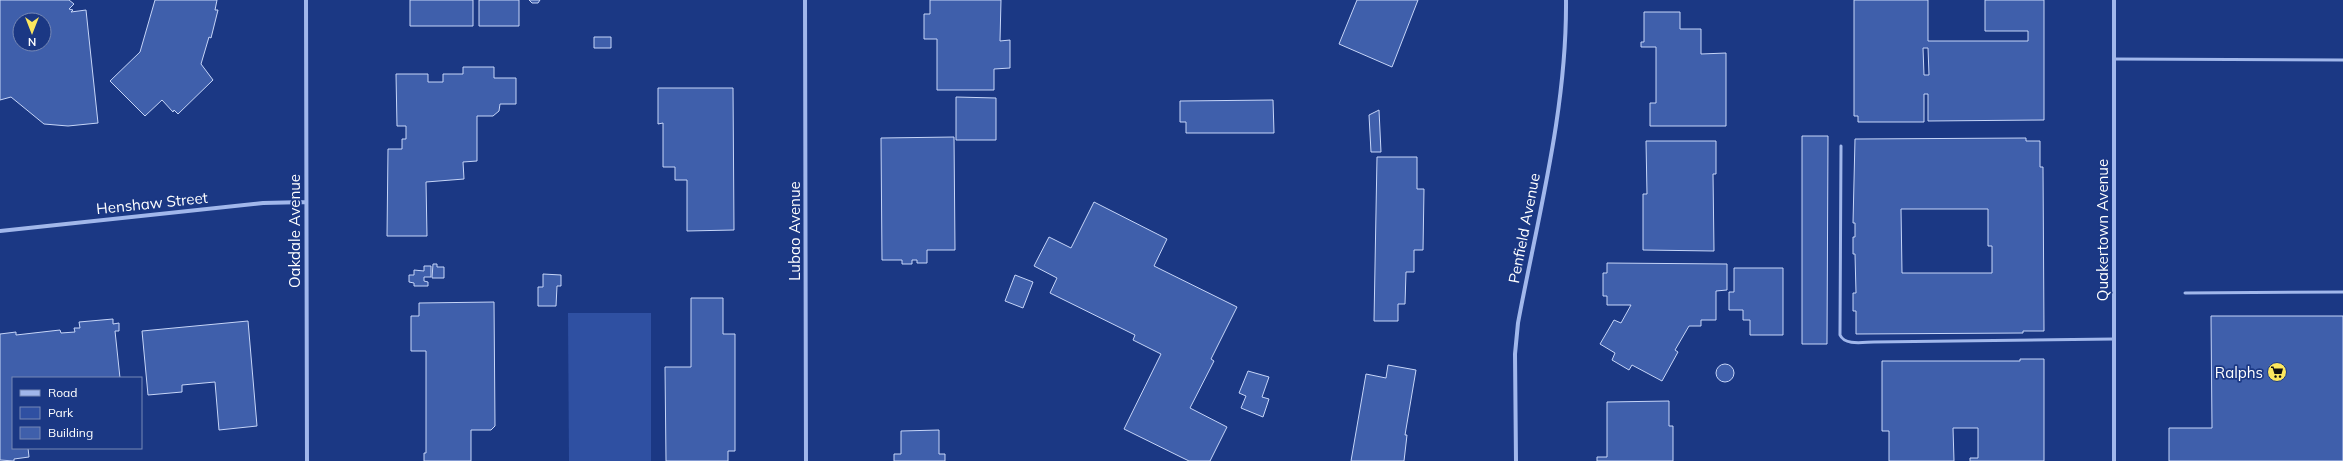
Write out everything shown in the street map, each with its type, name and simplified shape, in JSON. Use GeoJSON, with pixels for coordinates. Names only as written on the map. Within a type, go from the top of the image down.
{"type":"FeatureCollection","features":[{"type":"Feature","properties":{"kind":"street","name":"Oakdale Avenue"},"geometry":{"type":"LineString","coordinates":[[306,0],[306,461]]}},
{"type":"Feature","properties":{"kind":"street","name":"Lubao Avenue"},"geometry":{"type":"LineString","coordinates":[[806,0],[806,461]]}},
{"type":"Feature","properties":{"kind":"street","name":"Penfield Avenue"},"geometry":{"type":"LineString","coordinates":[[1516,461],[1515,354],[1518,322],[1560,99],[1566,30],[1566,0]]}},
{"type":"Feature","properties":{"kind":"street","name":"Quakertown Avenue"},"geometry":{"type":"LineString","coordinates":[[2114,0],[2114,461]]}},
{"type":"Feature","properties":{"kind":"street","name":"Henshaw Street"},"geometry":{"type":"LineString","coordinates":[[0,231],[263,204],[306,202]]}},
{"type":"Feature","properties":{"kind":"lane"},"geometry":{"type":"LineString","coordinates":[[2114,59],[2343,60]]}},
{"type":"Feature","properties":{"kind":"lane"},"geometry":{"type":"LineString","coordinates":[[1842,146],[1840,335],[1846,342],[2114,339]]}},
{"type":"Feature","properties":{"kind":"lane"},"geometry":{"type":"LineString","coordinates":[[2185,293],[2343,292]]}},
{"type":"Feature","properties":{"kind":"green space"},"geometry":{"type":"Polygon","coordinates":[[[568,313],[651,313],[651,461],[569,461],[568,313]]]}},
{"type":"Feature","properties":{"kind":"building"},"geometry":{"type":"Polygon","coordinates":[[[0,0],[69,0],[74,4],[69,9],[73,10],[71,12],[86,10],[98,123],[68,126],[44,124],[11,97],[0,100],[0,0]]]}},
{"type":"Feature","properties":{"kind":"building"},"geometry":{"type":"Polygon","coordinates":[[[155,0],[217,0],[215,10],[218,10],[211,38],[209,37],[201,64],[213,80],[178,114],[174,110],[173,112],[162,100],[145,116],[110,81],[140,52],[155,0]]]}},
{"type":"Feature","properties":{"kind":"building"},"geometry":{"type":"Polygon","coordinates":[[[410,0],[473,0],[473,26],[410,26],[410,0]]]}},
{"type":"Feature","properties":{"kind":"building"},"geometry":{"type":"Polygon","coordinates":[[[479,0],[519,0],[519,26],[479,26],[479,0]]]}},
{"type":"Feature","properties":{"kind":"building"},"geometry":{"type":"Polygon","coordinates":[[[529,0],[540,0],[538,3],[532,3],[529,0]]]}},
{"type":"Feature","properties":{"kind":"building"},"geometry":{"type":"Polygon","coordinates":[[[930,0],[1001,0],[1000,41],[1010,40],[1010,68],[994,69],[994,90],[937,90],[937,39],[924,39],[924,14],[930,14],[930,0]]]}},
{"type":"Feature","properties":{"kind":"building"},"geometry":{"type":"Polygon","coordinates":[[[1357,0],[1418,0],[1392,67],[1339,44],[1357,0]]]}},
{"type":"Feature","properties":{"kind":"building"},"geometry":{"type":"Polygon","coordinates":[[[1854,0],[1928,0],[1928,41],[2028,41],[2028,31],[1985,31],[1985,0],[2044,0],[2044,120],[1928,121],[1928,94],[1924,94],[1924,122],[1858,122],[1858,116],[1854,116],[1854,0]],[[1923,48],[1924,75],[1929,75],[1928,48],[1923,48]]]}},
{"type":"Feature","properties":{"kind":"building"},"geometry":{"type":"Polygon","coordinates":[[[1644,12],[1680,12],[1680,29],[1701,29],[1701,54],[1726,53],[1726,126],[1650,126],[1650,103],[1656,103],[1656,47],[1641,47],[1641,42],[1644,42],[1644,12]]]}},
{"type":"Feature","properties":{"kind":"building"},"geometry":{"type":"Polygon","coordinates":[[[594,37],[611,37],[611,48],[594,48],[594,37]]]}},
{"type":"Feature","properties":{"kind":"building"},"geometry":{"type":"Polygon","coordinates":[[[463,67],[494,67],[494,78],[516,78],[516,104],[500,104],[499,111],[493,116],[477,116],[477,161],[463,162],[464,179],[426,182],[427,236],[387,236],[388,149],[402,149],[402,139],[406,139],[406,126],[397,126],[396,74],[428,74],[428,82],[443,82],[443,74],[463,74],[463,67]]]}},
{"type":"Feature","properties":{"kind":"building"},"geometry":{"type":"Polygon","coordinates":[[[658,88],[733,88],[734,230],[687,231],[687,180],[675,180],[675,167],[663,167],[663,123],[658,124],[658,88]]]}},
{"type":"Feature","properties":{"kind":"building"},"geometry":{"type":"Polygon","coordinates":[[[956,97],[996,98],[996,140],[956,140],[956,97]]]}},
{"type":"Feature","properties":{"kind":"building"},"geometry":{"type":"Polygon","coordinates":[[[1273,100],[1274,133],[1186,133],[1186,122],[1180,122],[1180,101],[1273,100]]]}},
{"type":"Feature","properties":{"kind":"building"},"geometry":{"type":"Polygon","coordinates":[[[1379,110],[1381,152],[1371,152],[1369,115],[1379,110]]]}},
{"type":"Feature","properties":{"kind":"building"},"geometry":{"type":"Polygon","coordinates":[[[1802,136],[1828,136],[1827,344],[1802,344],[1802,136]]]}},
{"type":"Feature","properties":{"kind":"building"},"geometry":{"type":"Polygon","coordinates":[[[954,137],[955,250],[927,250],[927,263],[917,263],[917,260],[912,260],[912,264],[902,264],[902,260],[882,260],[881,138],[954,137]]]}},
{"type":"Feature","properties":{"kind":"building"},"geometry":{"type":"Polygon","coordinates":[[[2026,138],[2026,141],[2040,141],[2040,167],[2043,167],[2044,331],[2023,331],[2023,333],[1856,334],[1856,311],[1853,311],[1853,293],[1856,293],[1855,254],[1853,254],[1853,237],[1855,237],[1855,223],[1853,223],[1855,139],[2026,138]],[[1901,209],[1902,273],[1992,273],[1992,246],[1988,246],[1988,209],[1901,209]]]}},
{"type":"Feature","properties":{"kind":"building"},"geometry":{"type":"Polygon","coordinates":[[[1646,141],[1716,141],[1716,174],[1713,174],[1714,251],[1643,250],[1643,194],[1647,194],[1646,141]]]}},
{"type":"Feature","properties":{"kind":"building"},"geometry":{"type":"Polygon","coordinates":[[[1377,157],[1417,157],[1417,189],[1424,189],[1423,250],[1414,250],[1414,272],[1406,272],[1405,304],[1398,304],[1398,321],[1374,321],[1377,157]]]}},
{"type":"Feature","properties":{"kind":"building"},"geometry":{"type":"Polygon","coordinates":[[[1094,202],[1167,239],[1154,266],[1237,307],[1211,359],[1214,361],[1190,408],[1227,427],[1210,461],[1189,461],[1124,429],[1161,354],[1133,340],[1135,335],[1050,293],[1057,278],[1034,266],[1049,237],[1071,248],[1094,202]]]}},
{"type":"Feature","properties":{"kind":"building"},"geometry":{"type":"Polygon","coordinates":[[[1607,263],[1727,264],[1727,290],[1716,291],[1716,320],[1701,320],[1701,326],[1689,326],[1675,350],[1678,352],[1662,381],[1632,365],[1629,370],[1612,360],[1615,353],[1600,344],[1614,320],[1621,323],[1631,305],[1607,305],[1607,296],[1603,296],[1603,273],[1607,273],[1607,263]]]}},
{"type":"Feature","properties":{"kind":"building"},"geometry":{"type":"Polygon","coordinates":[[[433,264],[437,264],[437,267],[444,267],[444,278],[432,278],[433,264]]]}},
{"type":"Feature","properties":{"kind":"building"},"geometry":{"type":"Polygon","coordinates":[[[424,266],[431,266],[431,277],[424,277],[424,281],[428,282],[428,286],[414,286],[414,283],[409,282],[409,275],[414,275],[414,270],[424,271],[424,266]]]}},
{"type":"Feature","properties":{"kind":"building"},"geometry":{"type":"Polygon","coordinates":[[[1734,268],[1783,268],[1783,335],[1750,335],[1750,320],[1743,320],[1743,310],[1729,310],[1729,292],[1734,292],[1734,268]]]}},
{"type":"Feature","properties":{"kind":"building"},"geometry":{"type":"Polygon","coordinates":[[[543,274],[561,275],[561,286],[557,286],[556,306],[538,306],[538,287],[543,287],[543,274]]]}},
{"type":"Feature","properties":{"kind":"building"},"geometry":{"type":"Polygon","coordinates":[[[1015,275],[1033,282],[1023,308],[1005,301],[1015,275]]]}},
{"type":"Feature","properties":{"kind":"building"},"geometry":{"type":"Polygon","coordinates":[[[691,298],[723,298],[723,334],[735,334],[735,451],[728,451],[728,461],[666,461],[665,367],[691,367],[691,298]]]}},
{"type":"Feature","properties":{"kind":"building"},"geometry":{"type":"Polygon","coordinates":[[[494,302],[495,426],[491,430],[471,430],[471,461],[424,461],[424,453],[426,453],[426,351],[411,351],[411,316],[419,316],[419,303],[494,302]]]}},
{"type":"Feature","properties":{"kind":"building","name":"Ralphs"},"geometry":{"type":"Polygon","coordinates":[[[2211,316],[2343,316],[2343,461],[2169,461],[2169,428],[2212,428],[2211,316]]]}},
{"type":"Feature","properties":{"kind":"building"},"geometry":{"type":"Polygon","coordinates":[[[113,319],[113,324],[119,323],[119,331],[115,331],[120,377],[12,377],[12,449],[28,449],[29,457],[14,459],[14,461],[0,460],[0,334],[16,332],[16,335],[60,330],[61,333],[75,332],[74,328],[80,328],[79,322],[113,319]]]}},
{"type":"Feature","properties":{"kind":"building"},"geometry":{"type":"Polygon","coordinates":[[[248,321],[257,426],[219,430],[215,382],[182,385],[182,392],[148,395],[142,331],[248,321]]]}},
{"type":"Feature","properties":{"kind":"building"},"geometry":{"type":"Polygon","coordinates":[[[2020,359],[2044,359],[2044,461],[1970,461],[1970,458],[1978,458],[1978,428],[1953,428],[1954,461],[1889,461],[1889,431],[1882,431],[1882,361],[2020,361],[2020,359]]]}},
{"type":"Feature","properties":{"kind":"building"},"geometry":{"type":"Polygon","coordinates":[[[1725,364],[1731,367],[1734,373],[1731,379],[1725,382],[1719,379],[1716,373],[1719,367],[1725,364]]]}},
{"type":"Feature","properties":{"kind":"building"},"geometry":{"type":"Polygon","coordinates":[[[1388,365],[1416,370],[1405,435],[1407,435],[1404,461],[1351,461],[1366,374],[1386,378],[1388,365]]]}},
{"type":"Feature","properties":{"kind":"building"},"geometry":{"type":"Polygon","coordinates":[[[1248,371],[1269,377],[1262,397],[1269,399],[1263,417],[1241,408],[1246,396],[1239,393],[1248,371]]]}},
{"type":"Feature","properties":{"kind":"building"},"geometry":{"type":"Polygon","coordinates":[[[1669,401],[1669,426],[1673,426],[1673,461],[1597,461],[1597,457],[1607,457],[1607,402],[1669,401]]]}},
{"type":"Feature","properties":{"kind":"building"},"geometry":{"type":"Polygon","coordinates":[[[939,430],[939,454],[945,454],[945,461],[894,461],[894,454],[901,454],[901,431],[939,430]]]}},
{"type":"Feature","properties":{"kind":"place","name":"Ralphs"},"geometry":{"type":"Point","coordinates":[2277,372]}}]}
